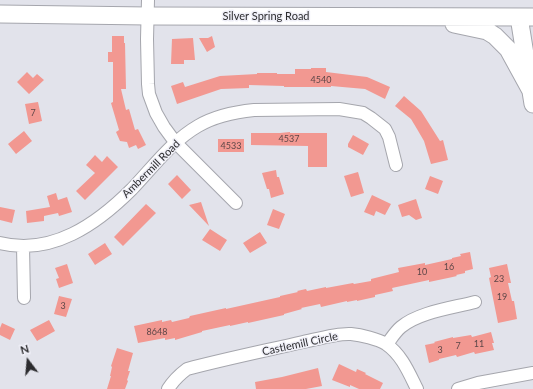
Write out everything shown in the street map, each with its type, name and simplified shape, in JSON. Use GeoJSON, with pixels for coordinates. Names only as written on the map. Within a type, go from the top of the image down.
{"type":"FeatureCollection","features":[{"type":"Feature","properties":{"kind":"main road","name":"Silver Spring Road"},"geometry":{"type":"LineString","coordinates":[[0,14],[148,8],[423,17],[526,17]]}},
{"type":"Feature","properties":{"kind":"main road"},"geometry":{"type":"LineString","coordinates":[[423,17],[487,32],[496,36],[511,53],[532,97]]}},
{"type":"Feature","properties":{"kind":"main road"},"geometry":{"type":"LineString","coordinates":[[526,17],[532,97]]}},
{"type":"Feature","properties":{"kind":"street"},"geometry":{"type":"LineString","coordinates":[[148,8],[147,70],[149,94],[156,113],[175,142],[236,203]]}},
{"type":"Feature","properties":{"kind":"street","name":"Ambermill Road"},"geometry":{"type":"LineString","coordinates":[[0,243],[23,246],[45,244],[63,239],[75,233],[111,208],[132,189],[175,142],[203,123],[216,117],[240,111],[339,109],[363,113],[375,120],[385,129],[389,137],[396,165]]}},
{"type":"Feature","properties":{"kind":"street"},"geometry":{"type":"LineString","coordinates":[[23,246],[24,298]]}},
{"type":"Feature","properties":{"kind":"street"},"geometry":{"type":"LineString","coordinates":[[387,344],[399,328],[420,316],[475,302]]}},
{"type":"Feature","properties":{"kind":"street","name":"Castlemill Circle"},"geometry":{"type":"LineString","coordinates":[[168,389],[178,376],[187,369],[323,338],[350,334],[379,340],[387,344],[406,365],[417,389]]}},
{"type":"Feature","properties":{"kind":"street"},"geometry":{"type":"LineString","coordinates":[[458,389],[478,383],[533,373]]}},
{"type":"Feature","properties":{"kind":"building"},"geometry":{"type":"Polygon","coordinates":[[[112,36],[124,36],[126,89],[121,89],[126,110],[129,109],[135,130],[138,129],[146,145],[138,149],[136,145],[129,148],[127,142],[120,141],[116,132],[119,130],[111,103],[113,102],[113,62],[108,62],[108,52],[112,52],[112,36]]]}},
{"type":"Feature","properties":{"kind":"building"},"geometry":{"type":"Polygon","coordinates":[[[212,36],[215,47],[207,52],[199,38],[208,38],[212,36]]]}},
{"type":"Feature","properties":{"kind":"building"},"geometry":{"type":"Polygon","coordinates":[[[193,38],[195,60],[184,60],[184,64],[171,64],[172,39],[193,38]]]}},
{"type":"Feature","properties":{"kind":"building"},"geometry":{"type":"Polygon","coordinates":[[[326,68],[326,72],[367,77],[390,87],[385,99],[365,89],[331,86],[284,87],[249,85],[249,88],[221,89],[177,104],[171,86],[183,82],[185,87],[220,76],[257,73],[295,74],[295,69],[326,68]]]}},
{"type":"Feature","properties":{"kind":"building"},"geometry":{"type":"Polygon","coordinates":[[[27,72],[33,78],[37,74],[44,80],[29,94],[17,82],[27,72]]]}},
{"type":"Feature","properties":{"kind":"building"},"geometry":{"type":"Polygon","coordinates":[[[404,96],[421,111],[440,141],[443,140],[448,160],[431,164],[424,141],[411,119],[395,106],[404,96]]]}},
{"type":"Feature","properties":{"kind":"building"},"geometry":{"type":"Polygon","coordinates":[[[38,102],[42,121],[29,124],[25,104],[38,102]]]}},
{"type":"Feature","properties":{"kind":"building"},"geometry":{"type":"Polygon","coordinates":[[[24,131],[32,141],[16,154],[8,144],[24,131]]]}},
{"type":"Feature","properties":{"kind":"building"},"geometry":{"type":"Polygon","coordinates":[[[251,133],[327,133],[327,167],[308,167],[308,146],[251,145],[251,133]]]}},
{"type":"Feature","properties":{"kind":"building"},"geometry":{"type":"Polygon","coordinates":[[[353,135],[369,144],[363,155],[348,147],[353,135]]]}},
{"type":"Feature","properties":{"kind":"building"},"geometry":{"type":"Polygon","coordinates":[[[218,139],[244,139],[244,152],[218,152],[218,139]]]}},
{"type":"Feature","properties":{"kind":"building"},"geometry":{"type":"Polygon","coordinates":[[[95,155],[102,162],[107,156],[118,167],[85,200],[76,191],[95,173],[86,165],[95,155]]]}},
{"type":"Feature","properties":{"kind":"building"},"geometry":{"type":"Polygon","coordinates":[[[276,170],[277,177],[279,177],[284,194],[271,198],[262,173],[276,170]]]}},
{"type":"Feature","properties":{"kind":"building"},"geometry":{"type":"Polygon","coordinates":[[[358,172],[364,193],[351,197],[344,176],[358,172]]]}},
{"type":"Feature","properties":{"kind":"building"},"geometry":{"type":"Polygon","coordinates":[[[177,175],[191,190],[182,199],[168,184],[177,175]]]}},
{"type":"Feature","properties":{"kind":"building"},"geometry":{"type":"Polygon","coordinates":[[[430,176],[443,181],[438,194],[425,189],[430,176]]]}},
{"type":"Feature","properties":{"kind":"building"},"geometry":{"type":"Polygon","coordinates":[[[56,193],[58,200],[67,197],[72,212],[59,216],[58,213],[44,216],[44,221],[27,223],[26,211],[50,207],[47,196],[56,193]]]}},
{"type":"Feature","properties":{"kind":"building"},"geometry":{"type":"Polygon","coordinates":[[[372,195],[391,204],[385,215],[376,211],[374,216],[364,212],[372,195]]]}},
{"type":"Feature","properties":{"kind":"building"},"geometry":{"type":"Polygon","coordinates":[[[416,199],[422,218],[416,220],[409,215],[402,217],[398,205],[416,199]]]}},
{"type":"Feature","properties":{"kind":"building"},"geometry":{"type":"Polygon","coordinates":[[[201,202],[209,226],[189,205],[201,202]]]}},
{"type":"Feature","properties":{"kind":"building"},"geometry":{"type":"Polygon","coordinates":[[[146,204],[156,213],[123,246],[114,237],[146,204]]]}},
{"type":"Feature","properties":{"kind":"building"},"geometry":{"type":"Polygon","coordinates":[[[0,207],[15,210],[12,223],[0,220],[0,207]]]}},
{"type":"Feature","properties":{"kind":"building"},"geometry":{"type":"Polygon","coordinates":[[[273,209],[285,214],[279,229],[267,225],[273,209]]]}},
{"type":"Feature","properties":{"kind":"building"},"geometry":{"type":"Polygon","coordinates":[[[210,229],[227,240],[220,251],[202,240],[210,229]]]}},
{"type":"Feature","properties":{"kind":"building"},"geometry":{"type":"Polygon","coordinates":[[[260,232],[267,243],[250,253],[243,243],[260,232]]]}},
{"type":"Feature","properties":{"kind":"building"},"geometry":{"type":"Polygon","coordinates":[[[105,243],[112,254],[95,265],[88,254],[105,243]]]}},
{"type":"Feature","properties":{"kind":"building"},"geometry":{"type":"Polygon","coordinates":[[[470,252],[473,269],[456,275],[457,276],[392,288],[393,291],[357,301],[347,301],[321,307],[320,304],[301,308],[302,309],[284,315],[202,331],[175,340],[175,338],[165,340],[165,338],[138,343],[134,326],[162,320],[162,322],[171,320],[172,322],[189,318],[190,316],[280,297],[306,289],[307,291],[371,281],[371,279],[399,272],[398,268],[425,263],[425,265],[452,259],[461,256],[460,254],[470,252]]]}},
{"type":"Feature","properties":{"kind":"building"},"geometry":{"type":"Polygon","coordinates":[[[67,264],[73,283],[59,288],[56,279],[59,278],[55,268],[67,264]]]}},
{"type":"Feature","properties":{"kind":"building"},"geometry":{"type":"Polygon","coordinates":[[[507,264],[511,283],[508,283],[512,301],[514,301],[517,319],[498,323],[489,278],[491,277],[489,268],[507,264]]]}},
{"type":"Feature","properties":{"kind":"building"},"geometry":{"type":"Polygon","coordinates":[[[59,296],[72,299],[66,317],[54,314],[59,296]]]}},
{"type":"Feature","properties":{"kind":"building"},"geometry":{"type":"Polygon","coordinates":[[[49,320],[55,331],[37,341],[30,330],[49,320]]]}},
{"type":"Feature","properties":{"kind":"building"},"geometry":{"type":"Polygon","coordinates":[[[2,323],[15,329],[10,340],[0,335],[2,323]]]}},
{"type":"Feature","properties":{"kind":"building"},"geometry":{"type":"Polygon","coordinates":[[[491,332],[494,350],[475,354],[474,352],[457,357],[456,355],[429,363],[425,345],[453,337],[471,335],[472,337],[491,332]]]}},
{"type":"Feature","properties":{"kind":"building"},"geometry":{"type":"Polygon","coordinates":[[[117,348],[133,353],[128,371],[130,371],[128,381],[125,389],[107,389],[111,376],[111,366],[117,348]]]}},
{"type":"Feature","properties":{"kind":"building"},"geometry":{"type":"Polygon","coordinates":[[[339,364],[356,372],[357,369],[383,383],[380,389],[359,389],[332,380],[339,364]]]}},
{"type":"Feature","properties":{"kind":"building"},"geometry":{"type":"Polygon","coordinates":[[[318,368],[322,386],[306,389],[256,389],[255,382],[318,368]]]}}]}
